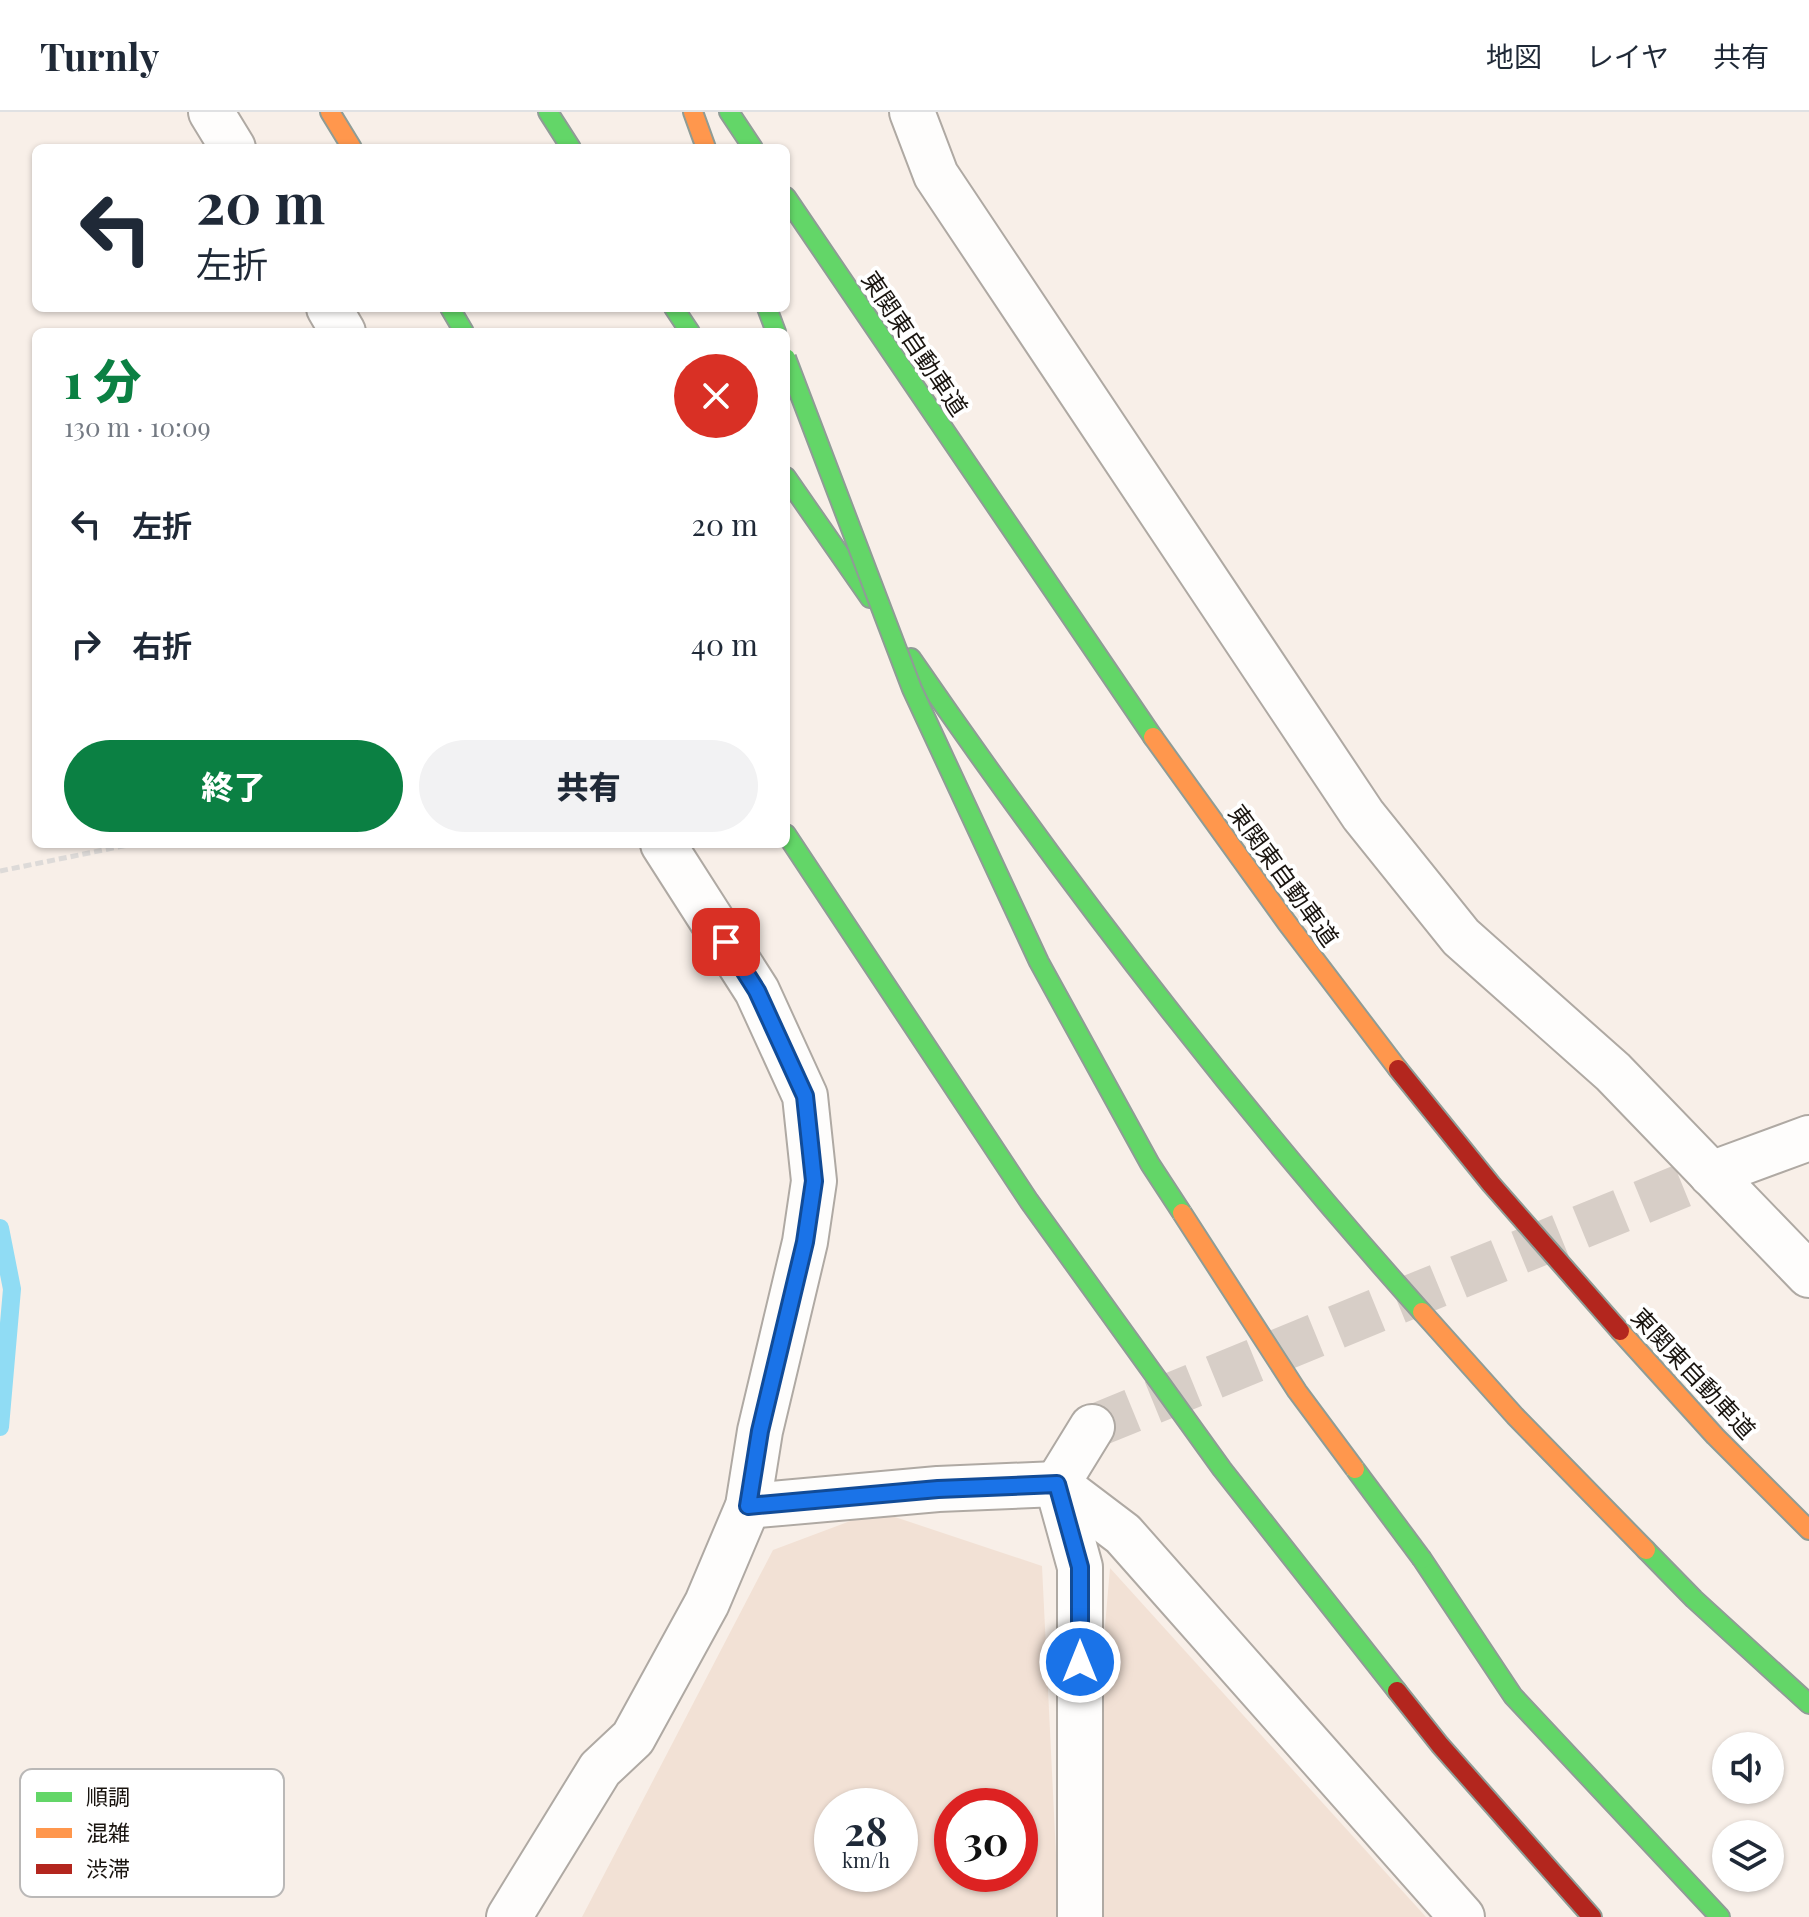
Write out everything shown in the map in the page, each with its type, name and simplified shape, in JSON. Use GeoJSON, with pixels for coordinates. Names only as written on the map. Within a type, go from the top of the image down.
{"type":"FeatureCollection","features":[{"type":"Feature","properties":{"kind":"highway"},"geometry":{"type":"LineString","coordinates":[[330,112],[350,144]]}},
{"type":"Feature","properties":{"kind":"highway"},"geometry":{"type":"LineString","coordinates":[[548,112],[568,144]]}},
{"type":"Feature","properties":{"kind":"highway"},"geometry":{"type":"LineString","coordinates":[[693,112],[705,144]]}},
{"type":"Feature","properties":{"kind":"highway"},"geometry":{"type":"LineString","coordinates":[[729,112],[750,144]]}},
{"type":"Feature","properties":{"kind":"highway","name":"東関東自動車道"},"geometry":{"type":"LineString","coordinates":[[790,203],[1123,696],[1302,943],[1468,1157],[1615,1325],[1777,1500],[1809,1530]]}},
{"type":"Feature","properties":{"kind":"highway"},"geometry":{"type":"LineString","coordinates":[[790,369],[912,689],[1039,962],[1150,1164],[1297,1391],[1422,1559],[1513,1696],[1720,1917]]}},
{"type":"Feature","properties":{"kind":"highway"},"geometry":{"type":"LineString","coordinates":[[790,483],[999,786],[1189,1034],[1359,1241],[1515,1416],[1694,1599],[1809,1704]]}},
{"type":"Feature","properties":{"kind":"highway"},"geometry":{"type":"LineString","coordinates":[[790,840],[1029,1201],[1222,1469],[1440,1745],[1592,1917]]}},
{"type":"Feature","properties":{"kind":"street"},"geometry":{"type":"LineString","coordinates":[[211,112],[231,144]]}},
{"type":"Feature","properties":{"kind":"street"},"geometry":{"type":"LineString","coordinates":[[912,112],[936,175],[1363,815],[1461,937],[1613,1072],[1809,1275]]}},
{"type":"Feature","properties":{"kind":"street"},"geometry":{"type":"LineString","coordinates":[[509,1917],[600,1769],[633,1738],[707,1603],[748,1506],[760,1431],[805,1242],[814,1181],[805,1096],[757,991],[666,848]]}},
{"type":"Feature","properties":{"kind":"street"},"geometry":{"type":"LineString","coordinates":[[1711,1174],[1809,1138]]}},
{"type":"Feature","properties":{"kind":"street"},"geometry":{"type":"LineString","coordinates":[[1080,1917],[1080,1567],[1057,1484],[1092,1427]]}},
{"type":"Feature","properties":{"kind":"street"},"geometry":{"type":"LineString","coordinates":[[748,1506],[938,1489],[1057,1484],[1123,1534],[1462,1917]]}},
{"type":"Feature","properties":{"kind":"path"},"geometry":{"type":"LineString","coordinates":[[0,871],[113,848]]}},
{"type":"Feature","properties":{"kind":"shaded area"},"geometry":{"type":"Polygon","coordinates":[[[877,1511],[1042,1566],[1059,1917],[582,1917],[773,1550],[877,1511]]]}},
{"type":"Feature","properties":{"kind":"shaded area"},"geometry":{"type":"Polygon","coordinates":[[[1110,1568],[1426,1917],[1080,1917],[1110,1568]]]}},
{"type":"Feature","properties":{"kind":"waterway"},"geometry":{"type":"LineString","coordinates":[[0,1228],[12,1289],[0,1427]]}},
{"type":"Feature","properties":{"kind":"tunnel"},"geometry":{"type":"LineString","coordinates":[[1092,1427],[1711,1174]]}},
{"type":"Feature","properties":{"kind":"traffic: fast"},"geometry":{"type":"LineString","coordinates":[[548,112],[568,144]]}},
{"type":"Feature","properties":{"kind":"traffic: fast"},"geometry":{"type":"LineString","coordinates":[[729,112],[750,144]]}},
{"type":"Feature","properties":{"kind":"traffic: fast"},"geometry":{"type":"LineString","coordinates":[[790,203],[1153,737]]}},
{"type":"Feature","properties":{"kind":"traffic: fast"},"geometry":{"type":"LineString","coordinates":[[452,312],[462,328]]}},
{"type":"Feature","properties":{"kind":"traffic: fast"},"geometry":{"type":"LineString","coordinates":[[677,312],[687,328]]}},
{"type":"Feature","properties":{"kind":"traffic: fast"},"geometry":{"type":"LineString","coordinates":[[768,312],[774,328]]}},
{"type":"Feature","properties":{"kind":"traffic: fast"},"geometry":{"type":"LineString","coordinates":[[790,369],[912,689],[1039,962],[1150,1164],[1182,1213]]}},
{"type":"Feature","properties":{"kind":"traffic: fast"},"geometry":{"type":"LineString","coordinates":[[790,483],[870,598]]}},
{"type":"Feature","properties":{"kind":"traffic: fast"},"geometry":{"type":"LineString","coordinates":[[911,658],[1031,827],[1156,993],[1287,1155],[1422,1312]]}},
{"type":"Feature","properties":{"kind":"traffic: fast"},"geometry":{"type":"LineString","coordinates":[[790,840],[1029,1201],[1222,1469],[1397,1691]]}},
{"type":"Feature","properties":{"kind":"traffic: fast"},"geometry":{"type":"LineString","coordinates":[[1355,1469],[1422,1559]]}},
{"type":"Feature","properties":{"kind":"traffic: fast"},"geometry":{"type":"LineString","coordinates":[[1646,1550],[1694,1599],[1809,1704]]}},
{"type":"Feature","properties":{"kind":"traffic: fast"},"geometry":{"type":"LineString","coordinates":[[1422,1559],[1513,1696],[1720,1917]]}},
{"type":"Feature","properties":{"kind":"traffic: slow"},"geometry":{"type":"LineString","coordinates":[[330,112],[350,144]]}},
{"type":"Feature","properties":{"kind":"traffic: slow"},"geometry":{"type":"LineString","coordinates":[[693,112],[705,144]]}},
{"type":"Feature","properties":{"kind":"traffic: slow"},"geometry":{"type":"LineString","coordinates":[[1153,737],[1287,923],[1398,1069]]}},
{"type":"Feature","properties":{"kind":"traffic: slow"},"geometry":{"type":"LineString","coordinates":[[1182,1213],[1297,1391],[1355,1469]]}},
{"type":"Feature","properties":{"kind":"traffic: slow"},"geometry":{"type":"LineString","coordinates":[[1422,1312],[1515,1416],[1646,1550]]}},
{"type":"Feature","properties":{"kind":"traffic: slow"},"geometry":{"type":"LineString","coordinates":[[1620,1331],[1715,1436],[1809,1530]]}},
{"type":"Feature","properties":{"kind":"traffic: jam"},"geometry":{"type":"LineString","coordinates":[[1398,1069],[1491,1184],[1620,1331]]}},
{"type":"Feature","properties":{"kind":"traffic: jam"},"geometry":{"type":"LineString","coordinates":[[1397,1691],[1440,1745],[1592,1917]]}},
{"type":"Feature","properties":{"kind":"route"},"geometry":{"type":"LineString","coordinates":[[726,942],[757,991],[805,1096],[814,1181],[805,1242],[760,1431],[748,1506],[938,1489],[1057,1484],[1080,1567],[1080,1662]]}}]}
